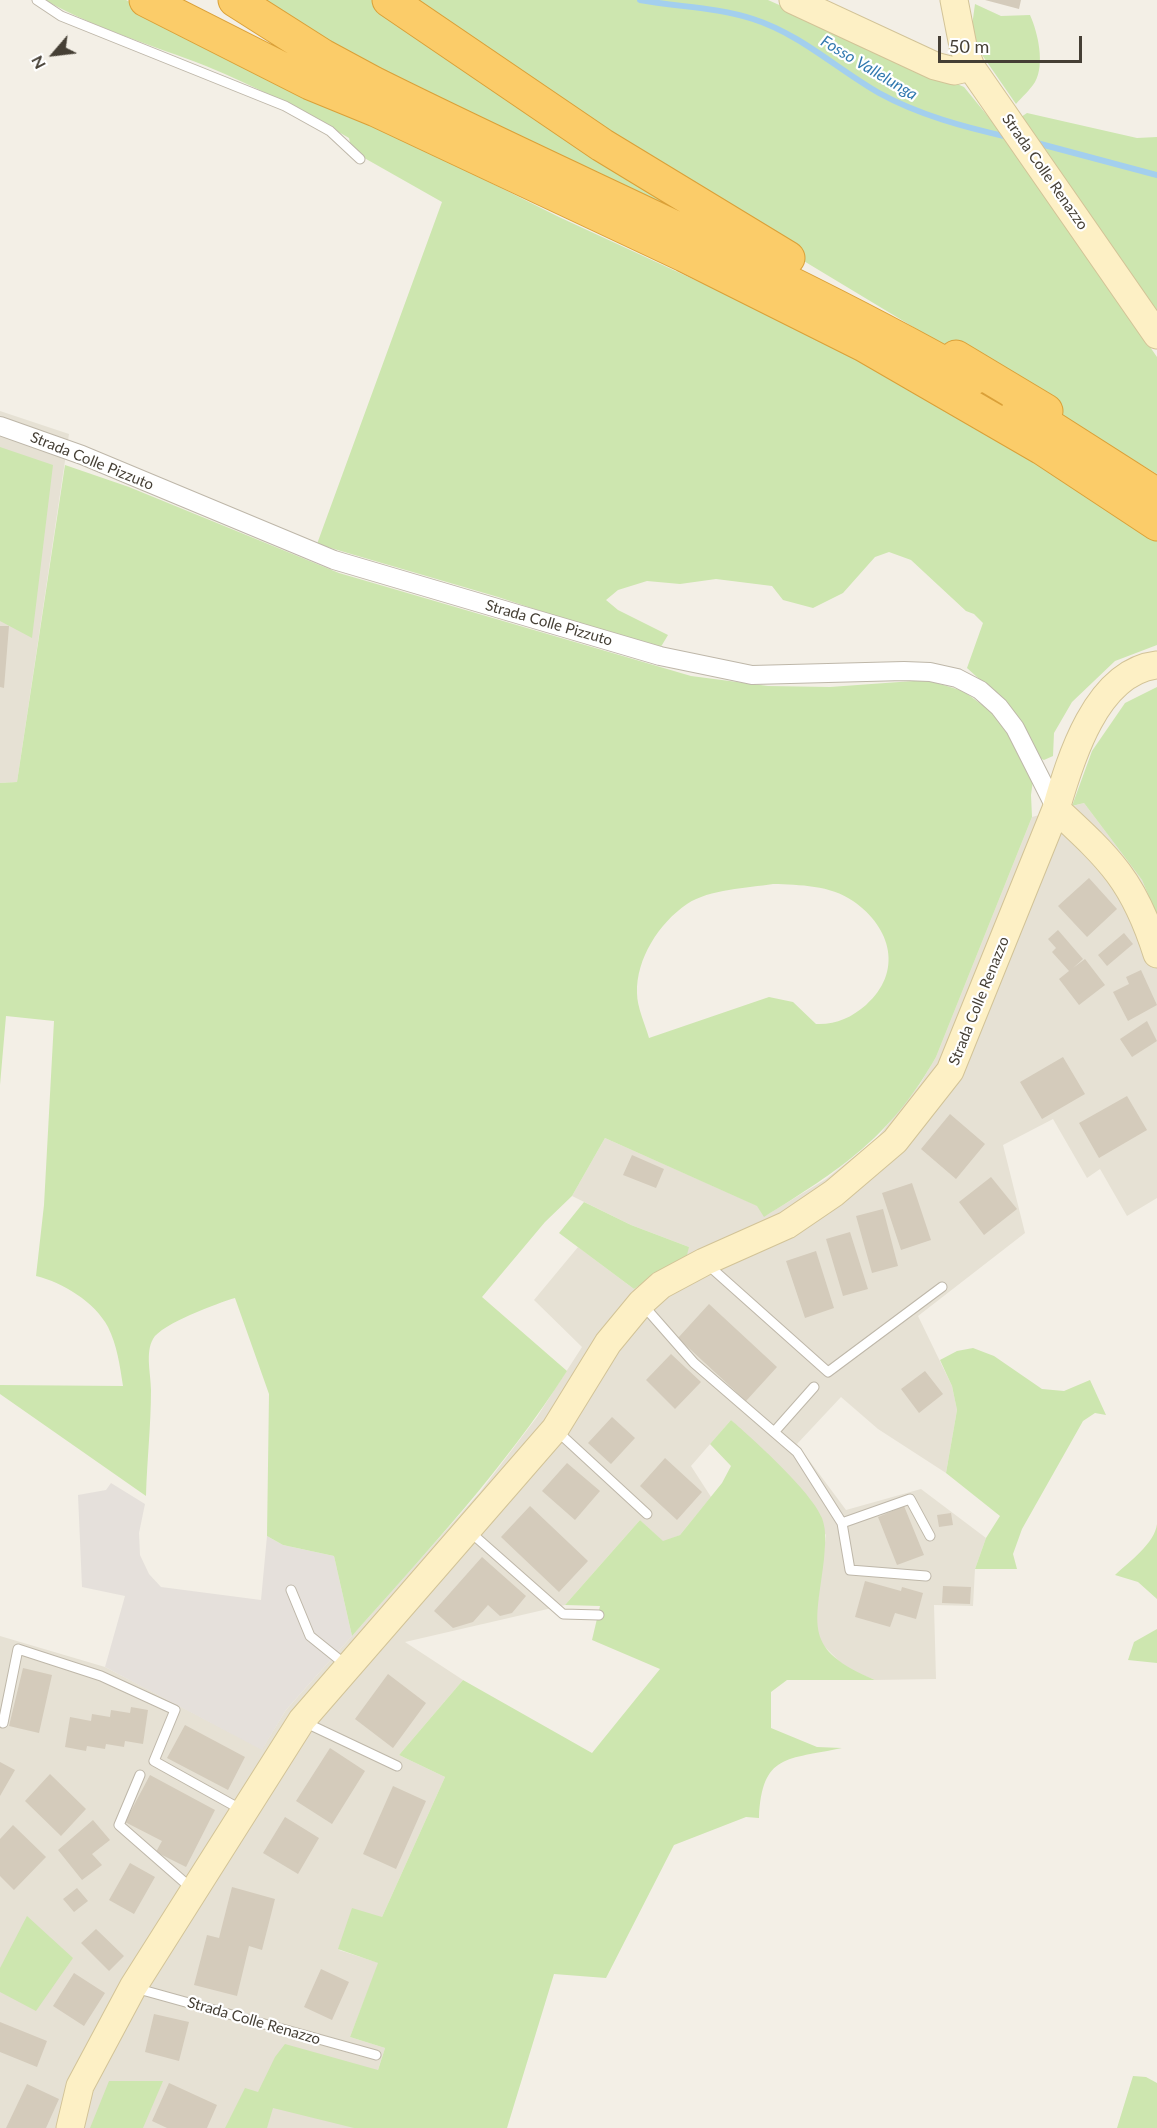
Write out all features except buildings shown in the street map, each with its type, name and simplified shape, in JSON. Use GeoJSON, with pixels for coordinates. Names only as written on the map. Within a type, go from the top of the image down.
{"type":"FeatureCollection","features":[{"type":"Feature","properties":{"kind":"highway"},"geometry":{"type":"LineString","coordinates":[[147,0],[310,83],[376,110],[684,255],[864,345],[1042,448],[1157,524]]}},
{"type":"Feature","properties":{"kind":"highway"},"geometry":{"type":"LineString","coordinates":[[213,0],[376,110]]}},
{"type":"Feature","properties":{"kind":"highway"},"geometry":{"type":"LineString","coordinates":[[235,0],[323,56],[393,93],[710,242],[886,330],[1078,443],[1157,495]]}},
{"type":"Feature","properties":{"kind":"highway"},"geometry":{"type":"LineString","coordinates":[[389,0],[602,145],[1084,434],[1157,482]]}},
{"type":"Feature","properties":{"kind":"street"},"geometry":{"type":"LineString","coordinates":[[793,0],[935,66],[954,70],[972,67]]}},
{"type":"Feature","properties":{"kind":"street","name":"Strada Colle Renazzo"},"geometry":{"type":"LineString","coordinates":[[954,0],[963,46],[972,67],[1157,335]]}},
{"type":"Feature","properties":{"kind":"street","name":"Strada Colle Pizzuto"},"geometry":{"type":"LineString","coordinates":[[0,426],[82,455],[334,560],[660,656],[752,675],[904,671],[930,672],[957,678],[980,690],[999,707],[1015,728],[1056,809]]}},
{"type":"Feature","properties":{"kind":"street","name":"Strada Colle Renazzo"},"geometry":{"type":"LineString","coordinates":[[70,2128],[80,2086],[133,1987],[302,1720],[555,1429],[608,1342],[641,1303],[661,1285],[704,1262],[787,1225],[834,1193],[895,1141],[913,1121],[950,1071],[1056,809],[1068,765],[1092,713],[1120,681],[1149,666],[1157,665]]}},
{"type":"Feature","properties":{"kind":"street"},"geometry":{"type":"LineString","coordinates":[[1056,809],[1119,871],[1146,920],[1157,954]]}},
{"type":"Feature","properties":{"kind":"lane"},"geometry":{"type":"LineString","coordinates":[[37,0],[61,16],[285,106],[330,130],[360,159]]}},
{"type":"Feature","properties":{"kind":"lane"},"geometry":{"type":"LineString","coordinates":[[704,1262],[828,1372],[942,1287]]}},
{"type":"Feature","properties":{"kind":"lane"},"geometry":{"type":"LineString","coordinates":[[641,1303],[694,1363],[797,1452],[842,1523],[850,1570],[926,1576]]}},
{"type":"Feature","properties":{"kind":"lane"},"geometry":{"type":"LineString","coordinates":[[775,1431],[814,1386]]}},
{"type":"Feature","properties":{"kind":"lane"},"geometry":{"type":"LineString","coordinates":[[555,1429],[647,1514]]}},
{"type":"Feature","properties":{"kind":"lane"},"geometry":{"type":"LineString","coordinates":[[842,1523],[910,1499],[930,1536]]}},
{"type":"Feature","properties":{"kind":"lane"},"geometry":{"type":"LineString","coordinates":[[467,1530],[563,1614],[599,1615]]}},
{"type":"Feature","properties":{"kind":"lane"},"geometry":{"type":"LineString","coordinates":[[291,1590],[310,1636],[348,1666]]}},
{"type":"Feature","properties":{"kind":"lane"},"geometry":{"type":"LineString","coordinates":[[3,1723],[18,1649],[101,1676],[175,1710],[154,1761],[244,1811]]}},
{"type":"Feature","properties":{"kind":"lane"},"geometry":{"type":"LineString","coordinates":[[302,1720],[397,1766]]}},
{"type":"Feature","properties":{"kind":"lane"},"geometry":{"type":"LineString","coordinates":[[140,1775],[119,1825],[193,1890]]}},
{"type":"Feature","properties":{"kind":"lane","name":"Strada Colle Renazzo"},"geometry":{"type":"LineString","coordinates":[[133,1987],[376,2055]]}},
{"type":"Feature","properties":{"kind":"shaded area"},"geometry":{"type":"Polygon","coordinates":[[[0,411],[69,434],[17,782],[0,783],[0,411]]]}},
{"type":"Feature","properties":{"kind":"shaded area"},"geometry":{"type":"Polygon","coordinates":[[[1084,803],[1142,880],[1157,916],[1157,1198],[1127,1216],[1100,1169],[1087,1178],[1053,1119],[1003,1145],[1025,1233],[918,1316],[952,1386],[957,1410],[946,1473],[878,1429],[841,1397],[797,1444],[846,1510],[921,1489],[986,1538],[975,1569],[973,1606],[934,1605],[936,1679],[875,1680],[846,1668],[821,1643],[815,1622],[826,1535],[731,1420],[691,1466],[711,1497],[680,1535],[663,1542],[640,1520],[565,1605],[405,1642],[463,1680],[399,1755],[445,1777],[382,1917],[339,1950],[379,1963],[350,2037],[385,2048],[359,2128],[0,2128],[0,1636],[105,1667],[262,1749],[286,1710],[480,1492],[537,1417],[582,1347],[534,1300],[578,1247],[634,1289],[689,1247],[631,1225],[572,1196],[605,1138],[758,1206],[765,1216],[826,1179],[876,1139],[920,1084],[936,1057],[1032,817],[1084,803]]]}},
{"type":"Feature","properties":{"kind":"shaded area"},"geometry":{"type":"Polygon","coordinates":[[[111,1483],[145,1504],[139,1533],[140,1555],[149,1574],[161,1587],[261,1600],[267,1536],[283,1545],[334,1556],[352,1636],[286,1710],[262,1750],[105,1667],[125,1596],[82,1587],[78,1495],[106,1490],[111,1483]]]}},
{"type":"Feature","properties":{"kind":"green space"},"geometry":{"type":"Polygon","coordinates":[[[45,0],[126,0],[559,217],[842,348],[941,403],[1157,540],[1157,645],[1115,661],[1072,702],[1054,733],[1053,756],[1044,760],[1035,756],[999,697],[967,668],[983,623],[974,614],[966,611],[911,560],[889,552],[875,557],[843,593],[813,608],[783,600],[772,586],[716,579],[680,584],[647,581],[618,590],[606,600],[618,610],[668,635],[659,650],[498,597],[317,544],[442,202],[352,151],[349,138],[279,99],[206,66],[84,20],[45,0]]]}},
{"type":"Feature","properties":{"kind":"green space"},"geometry":{"type":"Polygon","coordinates":[[[256,0],[376,0],[700,224],[420,94],[256,0]]]}},
{"type":"Feature","properties":{"kind":"green space"},"geometry":{"type":"Polygon","coordinates":[[[396,0],[768,0],[964,87],[995,125],[1157,357],[1157,474],[628,155],[396,0]]]}},
{"type":"Feature","properties":{"kind":"green space"},"geometry":{"type":"Polygon","coordinates":[[[975,4],[1001,16],[1030,15],[1038,39],[1040,66],[1035,82],[1016,104],[978,49],[972,26],[975,4]]]}},
{"type":"Feature","properties":{"kind":"green space"},"geometry":{"type":"Polygon","coordinates":[[[1027,113],[1137,138],[1157,137],[1157,319],[1015,121],[1027,113]]]}},
{"type":"Feature","properties":{"kind":"green space"},"geometry":{"type":"Polygon","coordinates":[[[0,447],[53,465],[32,638],[0,621],[0,447]]]}},
{"type":"Feature","properties":{"kind":"green space"},"geometry":{"type":"Polygon","coordinates":[[[65,465],[129,487],[339,573],[691,676],[768,686],[830,687],[927,680],[963,691],[995,714],[1015,741],[1033,780],[1032,817],[936,1057],[901,1109],[862,1149],[817,1183],[764,1217],[757,1206],[605,1138],[572,1196],[545,1222],[482,1297],[567,1371],[492,1475],[352,1636],[334,1556],[283,1545],[267,1536],[269,1394],[235,1298],[178,1321],[158,1333],[153,1339],[149,1357],[151,1403],[146,1496],[0,1394],[0,1385],[123,1386],[114,1341],[108,1327],[95,1309],[67,1288],[36,1276],[44,1205],[54,1021],[6,1016],[0,1085],[0,783],[17,782],[65,465]],[[773,884],[706,895],[687,904],[667,921],[645,955],[638,980],[638,1004],[649,1038],[769,997],[793,1002],[816,1024],[830,1023],[855,1014],[878,992],[885,979],[888,951],[877,924],[866,912],[853,901],[835,892],[814,887],[773,884]]]}},
{"type":"Feature","properties":{"kind":"green space"},"geometry":{"type":"Polygon","coordinates":[[[1157,687],[1157,916],[1142,880],[1084,803],[1072,806],[1092,751],[1125,703],[1157,687]]]}},
{"type":"Feature","properties":{"kind":"green space"},"geometry":{"type":"Polygon","coordinates":[[[584,1202],[631,1225],[689,1247],[687,1255],[634,1289],[559,1233],[584,1202]]]}},
{"type":"Feature","properties":{"kind":"green space"},"geometry":{"type":"Polygon","coordinates":[[[973,1348],[994,1356],[1042,1389],[1064,1391],[1090,1380],[1106,1415],[1095,1413],[1083,1421],[1022,1529],[1013,1554],[1017,1569],[975,1569],[986,1538],[1000,1516],[946,1473],[957,1410],[952,1386],[940,1360],[957,1351],[973,1348]]]}},
{"type":"Feature","properties":{"kind":"green space"},"geometry":{"type":"Polygon","coordinates":[[[731,1420],[781,1466],[816,1507],[824,1523],[825,1538],[818,1602],[819,1633],[825,1646],[835,1658],[875,1680],[787,1680],[771,1692],[771,1728],[817,1747],[842,1748],[792,1758],[772,1770],[761,1797],[759,1818],[746,1817],[674,1845],[606,1978],[554,1974],[507,2128],[354,2128],[273,2108],[267,2128],[225,2128],[245,2088],[258,2092],[275,2057],[285,2044],[378,2070],[385,2048],[350,2037],[378,1963],[338,1949],[352,1908],[382,1917],[445,1777],[399,1755],[463,1680],[592,1753],[660,1669],[592,1640],[600,1606],[565,1605],[640,1520],[663,1541],[680,1535],[722,1483],[731,1466],[710,1444],[731,1420]]]}},
{"type":"Feature","properties":{"kind":"green space"},"geometry":{"type":"Polygon","coordinates":[[[1157,1524],[1157,1599],[1138,1582],[1115,1575],[1147,1545],[1157,1524]]]}},
{"type":"Feature","properties":{"kind":"green space"},"geometry":{"type":"Polygon","coordinates":[[[1157,1629],[1157,1663],[1128,1660],[1134,1642],[1157,1629]]]}},
{"type":"Feature","properties":{"kind":"green space"},"geometry":{"type":"Polygon","coordinates":[[[27,1916],[73,1958],[36,2011],[0,1992],[0,1968],[27,1916]]]}},
{"type":"Feature","properties":{"kind":"green space"},"geometry":{"type":"Polygon","coordinates":[[[1133,2076],[1146,2077],[1157,2083],[1157,2128],[1117,2128],[1133,2076]]]}},
{"type":"Feature","properties":{"kind":"green space"},"geometry":{"type":"Polygon","coordinates":[[[109,2081],[163,2081],[143,2128],[90,2128],[109,2081]]]}},
{"type":"Feature","properties":{"kind":"waterway","name":"Fosso Vallelunga"},"geometry":{"type":"LineString","coordinates":[[640,0],[711,10],[753,19],[787,34],[863,84],[894,101],[942,120],[1008,137]]}},
{"type":"Feature","properties":{"kind":"waterway","name":"Fosso Vallelunga"},"geometry":{"type":"LineString","coordinates":[[1033,142],[1157,175]]}}]}
